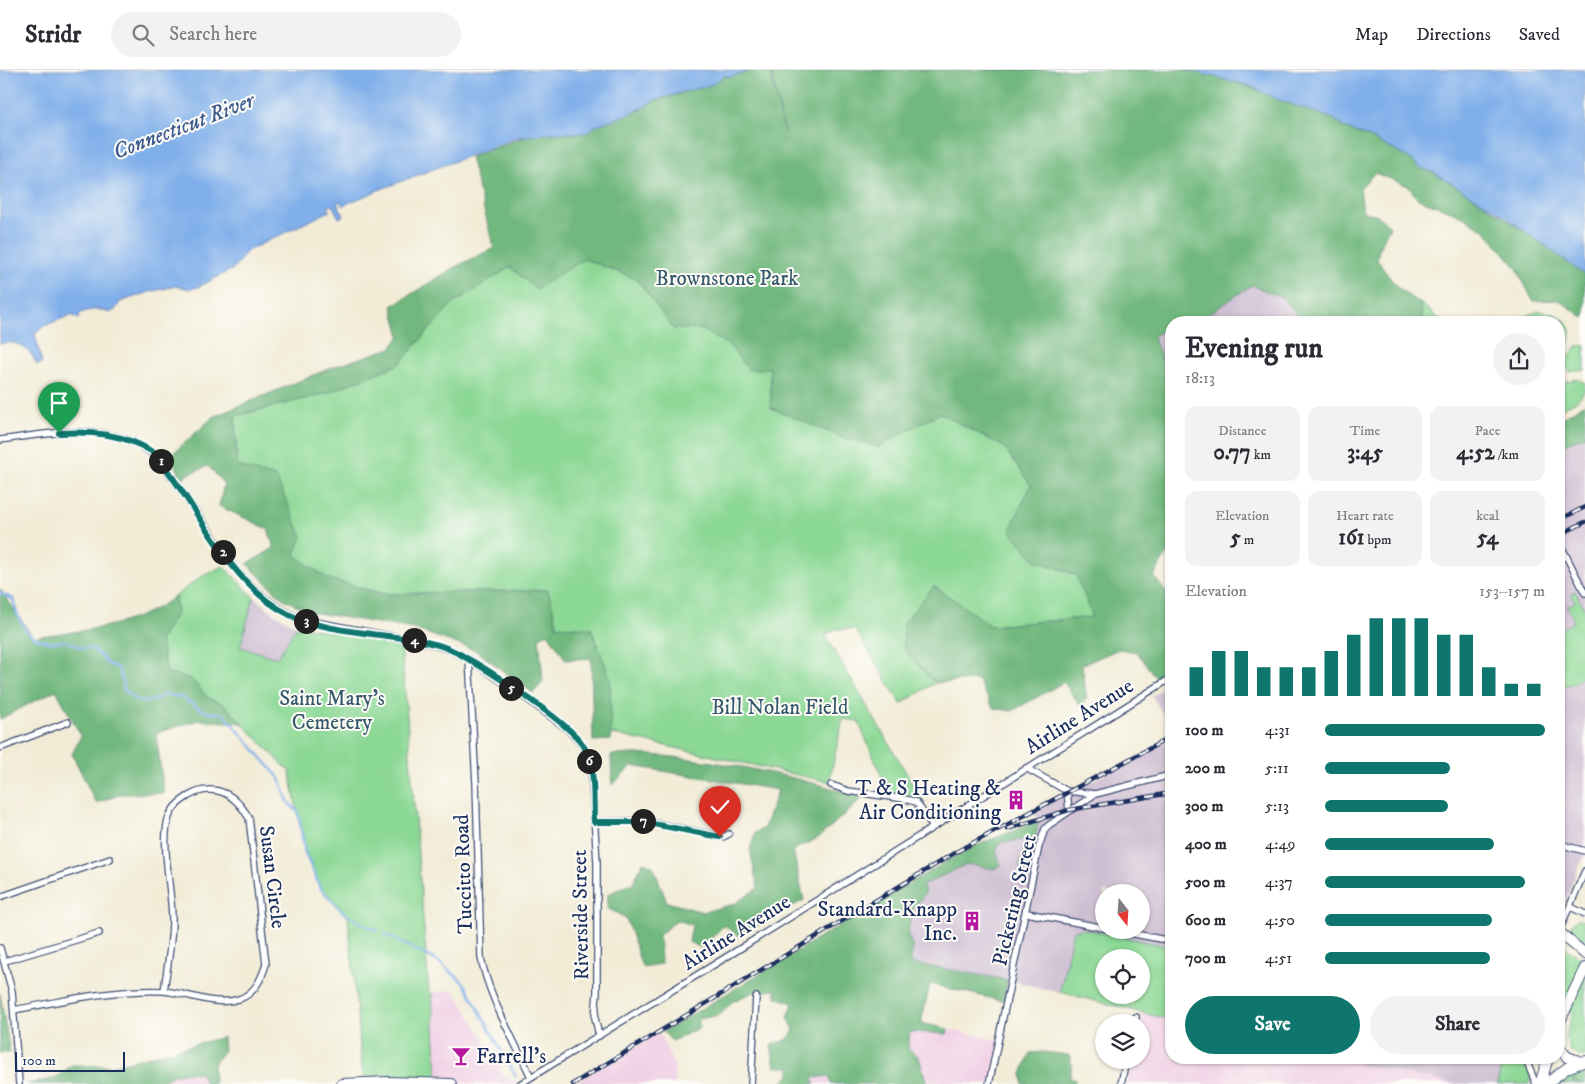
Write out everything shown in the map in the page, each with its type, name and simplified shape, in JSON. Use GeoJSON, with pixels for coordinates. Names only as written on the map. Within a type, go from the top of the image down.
{"type":"FeatureCollection","features":[{"type":"Feature","properties":{"kind":"highway"},"geometry":{"type":"LineString","coordinates":[[1565,937],[1585,954]]}},
{"type":"Feature","properties":{"kind":"highway"},"geometry":{"type":"LineString","coordinates":[[1565,1008],[1585,968]]}},
{"type":"Feature","properties":{"kind":"highway"},"geometry":{"type":"LineString","coordinates":[[1565,1054],[1583,1062]]}},
{"type":"Feature","properties":{"kind":"highway"},"geometry":{"type":"LineString","coordinates":[[1546,1084],[1561,1072],[1583,1062]]}},
{"type":"Feature","properties":{"kind":"highway"},"geometry":{"type":"LineString","coordinates":[[1540,1084],[1546,1064]]}},
{"type":"Feature","properties":{"kind":"highway"},"geometry":{"type":"LineString","coordinates":[[342,1084],[399,1082],[451,1084]]}},
{"type":"Feature","properties":{"kind":"street","name":"Riverside Street"},"geometry":{"type":"LineString","coordinates":[[0,440],[59,433],[98,433],[141,444],[153,452],[163,464],[247,583],[289,615],[326,625],[428,643],[469,659],[550,716],[583,745],[591,769],[594,822],[597,992],[595,1018],[599,1036]]}},
{"type":"Feature","properties":{"kind":"street"},"geometry":{"type":"LineString","coordinates":[[1565,554],[1585,593]]}},
{"type":"Feature","properties":{"kind":"street","name":"Tuccitto Road"},"geometry":{"type":"LineString","coordinates":[[469,659],[476,783],[481,958],[486,980],[493,998],[532,1077]]}},
{"type":"Feature","properties":{"kind":"street","name":"Airline Avenue"},"geometry":{"type":"LineString","coordinates":[[520,1084],[1165,682]]}},
{"type":"Feature","properties":{"kind":"street"},"geometry":{"type":"LineString","coordinates":[[0,748],[68,722]]}},
{"type":"Feature","properties":{"kind":"street"},"geometry":{"type":"LineString","coordinates":[[1026,768],[1067,791],[1095,794]]}},
{"type":"Feature","properties":{"kind":"street","name":"Pickering Street"},"geometry":{"type":"LineString","coordinates":[[990,1084],[1027,913],[1041,838],[1049,825],[1095,794],[1165,776]]}},
{"type":"Feature","properties":{"kind":"street"},"geometry":{"type":"LineString","coordinates":[[831,785],[848,791],[905,798],[916,802],[933,827]]}},
{"type":"Feature","properties":{"kind":"street","name":"Susan Circle"},"geometry":{"type":"LineString","coordinates":[[208,790],[226,792],[241,804],[250,818],[266,964],[262,978],[254,989],[240,998],[220,1002],[164,991],[172,922],[166,826],[170,815],[178,804],[192,794],[208,790]]}},
{"type":"Feature","properties":{"kind":"street"},"geometry":{"type":"LineString","coordinates":[[1067,791],[1069,812]]}},
{"type":"Feature","properties":{"kind":"street"},"geometry":{"type":"LineString","coordinates":[[594,822],[643,822],[720,837],[729,834]]}},
{"type":"Feature","properties":{"kind":"street"},"geometry":{"type":"LineString","coordinates":[[1565,846],[1585,851]]}},
{"type":"Feature","properties":{"kind":"street"},"geometry":{"type":"LineString","coordinates":[[0,897],[110,859]]}},
{"type":"Feature","properties":{"kind":"street"},"geometry":{"type":"LineString","coordinates":[[1565,918],[1585,871]]}},
{"type":"Feature","properties":{"kind":"street"},"geometry":{"type":"LineString","coordinates":[[1570,907],[1585,914]]}},
{"type":"Feature","properties":{"kind":"street"},"geometry":{"type":"LineString","coordinates":[[1027,913],[1095,926]]}},
{"type":"Feature","properties":{"kind":"street"},"geometry":{"type":"LineString","coordinates":[[5,961],[99,933]]}},
{"type":"Feature","properties":{"kind":"street"},"geometry":{"type":"LineString","coordinates":[[1150,937],[1165,940]]}},
{"type":"Feature","properties":{"kind":"street"},"geometry":{"type":"LineString","coordinates":[[0,948],[5,961],[14,1010],[19,1084]]}},
{"type":"Feature","properties":{"kind":"street"},"geometry":{"type":"LineString","coordinates":[[14,1010],[110,993],[164,991]]}},
{"type":"Feature","properties":{"kind":"street"},"geometry":{"type":"LineString","coordinates":[[751,1084],[756,997]]}},
{"type":"Feature","properties":{"kind":"street"},"geometry":{"type":"LineString","coordinates":[[1528,1064],[1536,1084]]}},
{"type":"Feature","properties":{"kind":"street"},"geometry":{"type":"LineString","coordinates":[[1121,1084],[1124,1069]]}},
{"type":"Feature","properties":{"kind":"shaded area"},"geometry":{"type":"Polygon","coordinates":[[[1252,285],[1283,298],[1298,316],[1206,316],[1252,285]]]}},
{"type":"Feature","properties":{"kind":"shaded area"},"geometry":{"type":"Polygon","coordinates":[[[1165,331],[1165,370],[1152,336],[1165,331]]]}},
{"type":"Feature","properties":{"kind":"shaded area"},"geometry":{"type":"Polygon","coordinates":[[[1585,436],[1585,855],[1577,870],[1565,903],[1565,444],[1585,436]]]}},
{"type":"Feature","properties":{"kind":"shaded area"},"geometry":{"type":"Polygon","coordinates":[[[254,597],[276,615],[297,626],[277,658],[239,647],[254,597]]]}},
{"type":"Feature","properties":{"kind":"shaded area"},"geometry":{"type":"Polygon","coordinates":[[[1165,687],[1165,718],[1152,696],[1165,687]]]}},
{"type":"Feature","properties":{"kind":"shaded area"},"geometry":{"type":"Polygon","coordinates":[[[1165,742],[1165,1019],[1106,1004],[1150,1004],[1150,949],[1095,949],[1095,1001],[1008,980],[910,963],[913,948],[908,935],[911,913],[925,893],[922,885],[967,864],[984,866],[1000,843],[1027,838],[1019,866],[1039,821],[1034,812],[1165,742]]]}},
{"type":"Feature","properties":{"kind":"shaded area"},"geometry":{"type":"Polygon","coordinates":[[[454,990],[479,1030],[503,1076],[521,1084],[469,1084],[435,1079],[437,1074],[432,993],[454,990]]]}},
{"type":"Feature","properties":{"kind":"shaded area"},"geometry":{"type":"Polygon","coordinates":[[[1150,1015],[1165,1018],[1165,1064],[1366,1064],[1458,1084],[1127,1084],[1131,1069],[1150,1069],[1150,1015]]]}},
{"type":"Feature","properties":{"kind":"shaded area"},"geometry":{"type":"Polygon","coordinates":[[[948,1029],[1001,1041],[992,1084],[925,1082],[922,1066],[908,1049],[910,1032],[947,1034],[948,1029]]]}},
{"type":"Feature","properties":{"kind":"shaded area"},"geometry":{"type":"Polygon","coordinates":[[[659,1032],[675,1068],[675,1084],[573,1084],[659,1032]]]}},
{"type":"Feature","properties":{"kind":"shaded area"},"geometry":{"type":"Polygon","coordinates":[[[1358,1064],[1502,1064],[1497,1084],[1456,1084],[1358,1064]]]}},
{"type":"Feature","properties":{"kind":"shaded area"},"geometry":{"type":"Polygon","coordinates":[[[185,1072],[202,1073],[205,1084],[159,1084],[171,1075],[185,1072]]]}},
{"type":"Feature","properties":{"kind":"shaded area"},"geometry":{"type":"Polygon","coordinates":[[[829,1076],[831,1084],[815,1084],[813,1078],[829,1076]]]}},
{"type":"Feature","properties":{"kind":"green space","name":"Brownstone Park"},"geometry":{"type":"Polygon","coordinates":[[[754,70],[1187,70],[925,421],[940,413],[1004,447],[1031,485],[1035,560],[1076,575],[1094,617],[991,626],[934,586],[904,649],[935,683],[901,704],[855,629],[836,629],[825,635],[924,803],[890,796],[858,721],[843,719],[829,782],[599,731],[596,655],[563,641],[546,590],[383,594],[328,579],[295,555],[276,478],[237,466],[235,416],[324,394],[399,364],[451,305],[510,266],[529,283],[483,152],[527,136],[589,132],[597,125],[643,109],[655,100],[725,75],[734,76],[754,70]]]}},
{"type":"Feature","properties":{"kind":"green space"},"geometry":{"type":"Polygon","coordinates":[[[755,70],[770,70],[784,132],[771,70],[1187,70],[1231,80],[1334,119],[1345,128],[1371,138],[1465,191],[1555,252],[1585,275],[1585,316],[1584,318],[1559,300],[1533,301],[1516,267],[1485,230],[1456,213],[1418,199],[1408,186],[1375,173],[1360,188],[1363,212],[1375,214],[1390,226],[1379,249],[1377,259],[1395,284],[1419,302],[1422,316],[1298,316],[1283,298],[1252,285],[1206,316],[1165,316],[1165,331],[1153,335],[1165,368],[1165,557],[1154,576],[1165,592],[1165,677],[1158,681],[1137,652],[1119,649],[1082,665],[1087,699],[1080,706],[1064,682],[1012,711],[993,708],[978,680],[935,683],[904,649],[903,624],[934,586],[991,626],[1093,617],[1076,575],[1035,560],[1010,530],[1031,485],[1004,447],[940,413],[878,447],[841,437],[771,408],[770,368],[748,370],[730,346],[701,329],[673,329],[637,279],[584,259],[536,289],[510,267],[451,305],[399,364],[324,394],[235,416],[237,466],[276,477],[302,537],[295,555],[328,579],[384,594],[548,590],[557,626],[591,628],[610,678],[611,740],[593,741],[591,658],[566,660],[548,633],[539,637],[543,682],[533,693],[475,650],[414,629],[311,612],[283,599],[247,564],[274,548],[268,529],[219,506],[224,484],[208,466],[184,476],[183,482],[171,455],[213,417],[333,367],[391,348],[400,336],[392,306],[455,267],[494,248],[470,157],[527,136],[549,133],[586,133],[597,125],[643,109],[653,101],[678,94],[723,76],[729,77],[755,70]]]}},
{"type":"Feature","properties":{"kind":"green space"},"geometry":{"type":"Polygon","coordinates":[[[1419,302],[1436,316],[1422,316],[1419,302]]]}},
{"type":"Feature","properties":{"kind":"green space"},"geometry":{"type":"Polygon","coordinates":[[[1539,311],[1557,316],[1527,316],[1539,311]]]}},
{"type":"Feature","properties":{"kind":"green space"},"geometry":{"type":"Polygon","coordinates":[[[1565,321],[1571,333],[1565,346],[1565,321]]]}},
{"type":"Feature","properties":{"kind":"green space"},"geometry":{"type":"Polygon","coordinates":[[[1585,345],[1585,370],[1570,372],[1565,366],[1565,361],[1578,346],[1585,345]]]}},
{"type":"Feature","properties":{"kind":"green space"},"geometry":{"type":"Polygon","coordinates":[[[1578,379],[1585,383],[1580,397],[1565,406],[1565,381],[1578,379]]]}},
{"type":"Feature","properties":{"kind":"green space"},"geometry":{"type":"Polygon","coordinates":[[[1585,403],[1585,436],[1565,444],[1565,416],[1585,403]]]}},
{"type":"Feature","properties":{"kind":"green space","name":"Saint Mary's Cemetery"},"geometry":{"type":"Polygon","coordinates":[[[223,566],[254,597],[240,647],[277,658],[297,626],[401,643],[429,992],[432,993],[437,1074],[435,1079],[363,1077],[348,917],[321,889],[305,853],[290,772],[223,704],[208,698],[191,679],[167,673],[160,640],[177,612],[175,596],[201,577],[223,566]]]}},
{"type":"Feature","properties":{"kind":"green space"},"geometry":{"type":"Polygon","coordinates":[[[0,589],[33,637],[108,626],[126,621],[159,607],[175,596],[177,612],[160,640],[167,673],[191,679],[208,698],[223,704],[243,723],[199,720],[156,733],[164,793],[122,794],[96,803],[72,754],[81,736],[56,690],[0,719],[0,589]]]}},
{"type":"Feature","properties":{"kind":"green space"},"geometry":{"type":"Polygon","coordinates":[[[1575,591],[1585,610],[1585,674],[1573,684],[1565,685],[1565,627],[1574,621],[1567,606],[1575,602],[1572,595],[1575,591]]]}},
{"type":"Feature","properties":{"kind":"green space"},"geometry":{"type":"Polygon","coordinates":[[[637,754],[693,759],[752,769],[809,782],[863,798],[818,838],[793,850],[804,900],[738,936],[724,925],[702,948],[689,942],[692,925],[677,920],[659,935],[661,964],[642,967],[626,918],[607,908],[608,894],[633,883],[643,862],[653,866],[667,902],[703,912],[734,904],[758,888],[750,850],[755,833],[764,828],[778,790],[632,766],[612,785],[611,755],[637,754]]]}},
{"type":"Feature","properties":{"kind":"green space"},"geometry":{"type":"Polygon","coordinates":[[[1039,821],[1027,871],[1019,867],[1027,839],[1000,843],[996,850],[1001,865],[994,869],[967,864],[923,885],[925,893],[911,913],[908,935],[913,948],[910,963],[1008,980],[1003,1001],[930,984],[921,1023],[948,1029],[947,1034],[910,1032],[908,1049],[919,1057],[927,1084],[831,1084],[829,1076],[813,1078],[815,1084],[781,1084],[790,1075],[790,1067],[775,1067],[771,1045],[788,1039],[794,1030],[788,1017],[793,1003],[776,997],[776,990],[754,992],[733,1001],[720,1015],[699,1019],[699,1028],[672,1041],[663,1032],[955,856],[987,841],[1039,821]]]}},
{"type":"Feature","properties":{"kind":"green space"},"geometry":{"type":"Polygon","coordinates":[[[1577,919],[1585,920],[1585,948],[1571,932],[1571,925],[1577,919]]]}},
{"type":"Feature","properties":{"kind":"green space"},"geometry":{"type":"Polygon","coordinates":[[[1084,929],[1095,931],[1095,939],[1132,939],[1165,946],[1165,1018],[1108,1004],[1150,1004],[1150,949],[1095,949],[1095,1001],[1060,992],[1073,931],[1084,929]]]}},
{"type":"Feature","properties":{"kind":"green space"},"geometry":{"type":"Polygon","coordinates":[[[1565,948],[1579,956],[1585,964],[1585,1056],[1578,1056],[1568,1049],[1570,1047],[1565,1037],[1573,1012],[1565,1009],[1565,948]]]}},
{"type":"Feature","properties":{"kind":"green space"},"geometry":{"type":"Polygon","coordinates":[[[0,993],[10,1053],[0,1053],[0,993]]]}},
{"type":"Feature","properties":{"kind":"green space"},"geometry":{"type":"Polygon","coordinates":[[[223,1037],[224,1050],[213,1065],[214,1084],[205,1084],[201,1073],[189,1072],[169,1077],[159,1084],[28,1084],[55,1078],[72,1065],[112,1066],[223,1037]]]}},
{"type":"Feature","properties":{"kind":"green space"},"geometry":{"type":"Polygon","coordinates":[[[1043,1052],[1069,1055],[1072,1065],[1070,1078],[1075,1080],[1074,1084],[1023,1084],[1022,1074],[1030,1053],[1043,1052]]]}},
{"type":"Feature","properties":{"kind":"green space"},"geometry":{"type":"Polygon","coordinates":[[[1502,1064],[1522,1064],[1531,1074],[1529,1084],[1497,1084],[1502,1064]]]}},
{"type":"Feature","properties":{"kind":"green space"},"geometry":{"type":"Polygon","coordinates":[[[1585,1067],[1585,1069],[1574,1073],[1573,1084],[1559,1084],[1561,1079],[1585,1067]]]}},
{"type":"Feature","properties":{"kind":"green space"},"geometry":{"type":"Polygon","coordinates":[[[1585,1069],[1585,1084],[1573,1084],[1574,1073],[1585,1069]]]}},
{"type":"Feature","properties":{"kind":"water","name":"Connecticut River"},"geometry":{"type":"Polygon","coordinates":[[[0,70],[754,70],[729,77],[725,75],[713,84],[655,100],[635,112],[597,125],[586,133],[549,133],[516,138],[376,191],[343,206],[340,201],[337,202],[344,216],[339,218],[332,205],[328,207],[330,211],[247,251],[233,269],[198,287],[190,289],[176,286],[149,292],[120,302],[115,310],[109,313],[102,310],[90,310],[79,314],[79,319],[71,315],[44,326],[35,334],[42,363],[37,365],[27,350],[18,344],[0,344],[0,70]]]}},
{"type":"Feature","properties":{"kind":"water"},"geometry":{"type":"Polygon","coordinates":[[[1187,70],[1585,70],[1585,275],[1499,212],[1433,172],[1420,168],[1409,158],[1371,138],[1345,128],[1334,119],[1279,100],[1250,86],[1187,70]]]}},
{"type":"Feature","properties":{"kind":"waterway"},"geometry":{"type":"LineString","coordinates":[[0,593],[13,599],[20,622],[35,638],[53,642],[63,641],[83,648],[92,648],[108,664],[118,668],[123,682],[123,689],[138,701],[152,701],[165,694],[180,697],[206,712],[224,714],[280,779],[288,802],[298,812],[305,853],[321,889],[344,913],[377,931]]}},
{"type":"Feature","properties":{"kind":"waterway"},"geometry":{"type":"LineString","coordinates":[[385,934],[439,962],[464,983],[516,1077]]}},
{"type":"Feature","properties":{"kind":"railway"},"geometry":{"type":"LineString","coordinates":[[1565,517],[1585,507]]}},
{"type":"Feature","properties":{"kind":"railway"},"geometry":{"type":"LineString","coordinates":[[1565,532],[1585,522]]}},
{"type":"Feature","properties":{"kind":"railway"},"geometry":{"type":"LineString","coordinates":[[573,1084],[956,852],[1165,740]]}},
{"type":"Feature","properties":{"kind":"railway"},"geometry":{"type":"LineString","coordinates":[[1007,829],[1069,810],[1165,794]]}},
{"type":"Feature","properties":{"kind":"place","name":"T & S Heating & Air Conditioning"},"geometry":{"type":"Point","coordinates":[1016,800]}},
{"type":"Feature","properties":{"kind":"place","name":"Standard-Knapp Inc."},"geometry":{"type":"Point","coordinates":[972,921]}},
{"type":"Feature","properties":{"kind":"place","name":"Farrell's"},"geometry":{"type":"Point","coordinates":[461,1056]}},
{"type":"Feature","properties":{"kind":"route"},"geometry":{"type":"LineString","coordinates":[[59,433],[73,432],[110,435],[141,444],[153,452],[247,583],[260,595],[289,615],[326,625],[428,643],[450,650],[469,659],[526,698],[578,738],[586,750],[591,769],[594,822],[643,822],[678,827],[720,837]]}},
{"type":"Feature","properties":{"kind":"park label","name":"Bill Nolan Field"},"geometry":{"type":"Point","coordinates":[780,707]}}]}
